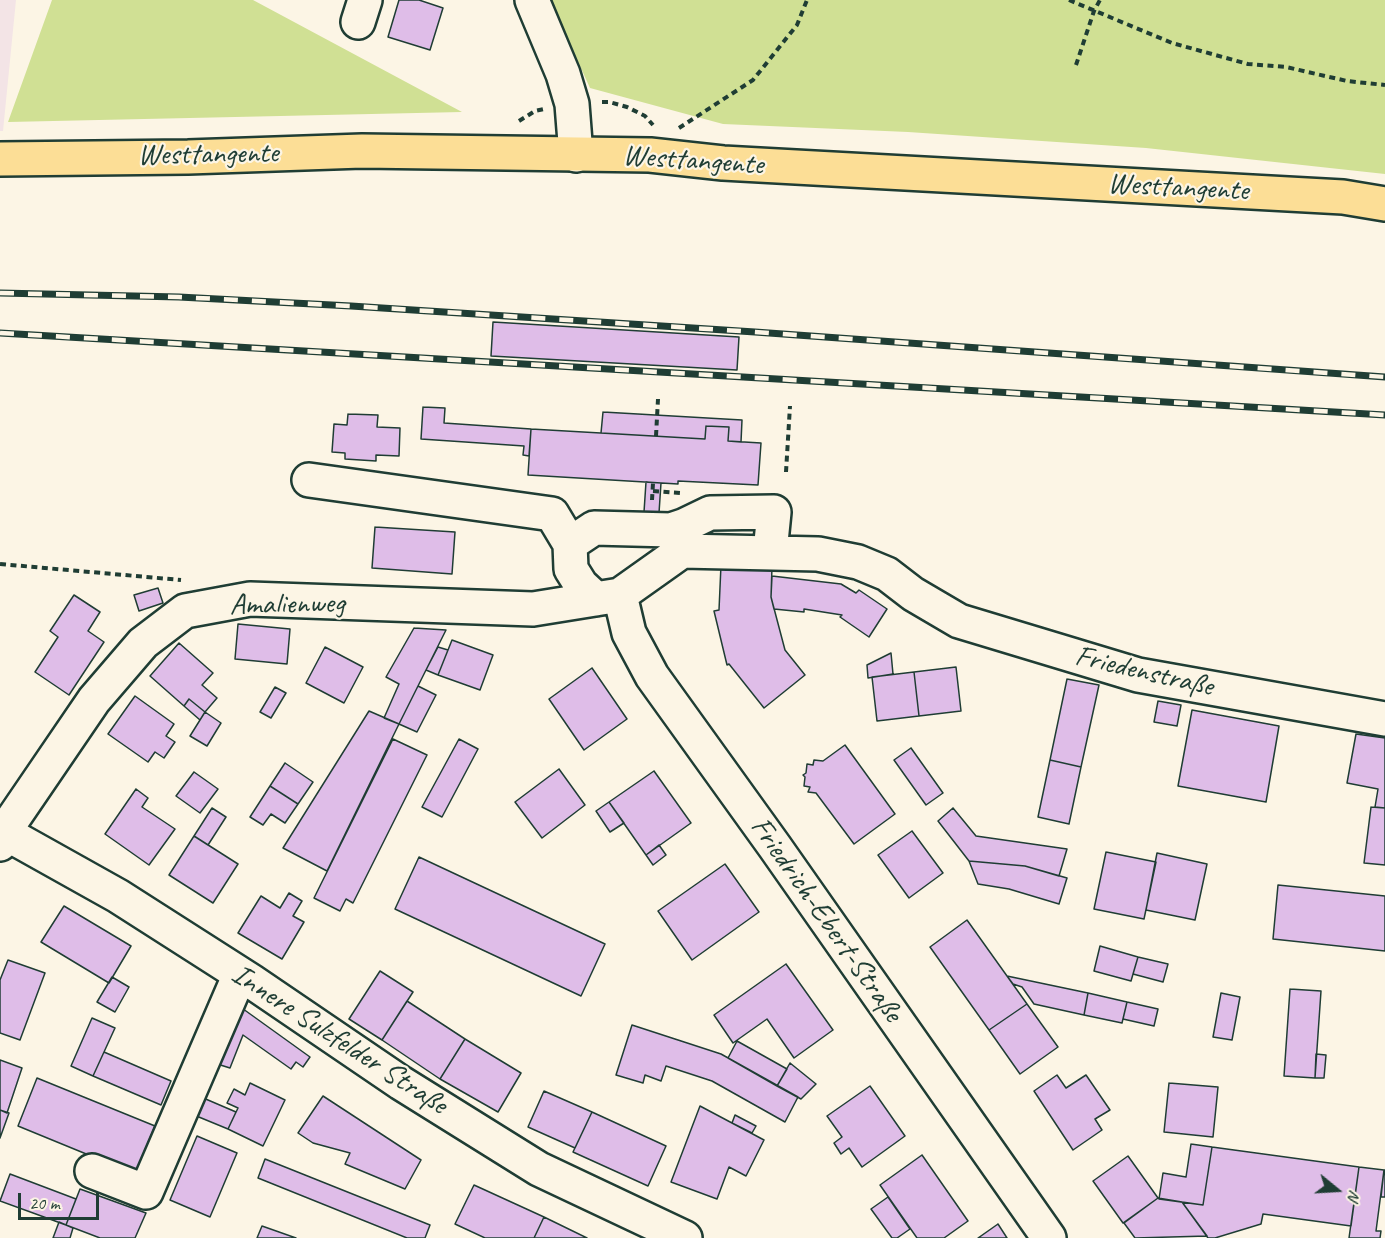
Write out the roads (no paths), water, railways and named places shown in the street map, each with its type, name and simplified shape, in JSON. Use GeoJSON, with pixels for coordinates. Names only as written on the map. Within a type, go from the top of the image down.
{"type":"FeatureCollection","features":[{"type":"Feature","properties":{"kind":"main road","name":"Westtangente"},"geometry":{"type":"LineString","coordinates":[[0,159],[188,157],[362,151],[650,155],[723,164],[1343,197],[1385,204]]}},
{"type":"Feature","properties":{"kind":"street"},"geometry":{"type":"LineString","coordinates":[[532,0],[563,74],[572,104],[576,155]]}},
{"type":"Feature","properties":{"kind":"street"},"geometry":{"type":"LineString","coordinates":[[309,480],[552,514],[570,544],[571,569],[581,585],[608,597],[683,539]]}},
{"type":"Feature","properties":{"kind":"street","name":"Friedenstraße"},"geometry":{"type":"LineString","coordinates":[[570,544],[594,528],[671,530],[683,539],[770,552],[819,554],[858,562],[887,574],[913,594],[960,621],[1138,675],[1385,718]]}},
{"type":"Feature","properties":{"kind":"street","name":"Amalienweg"},"geometry":{"type":"LineString","coordinates":[[1,835],[94,700],[143,643],[185,611],[250,599],[533,609],[608,597]]}},
{"type":"Feature","properties":{"kind":"street","name":"Friedrich-Ebert-Straße"},"geometry":{"type":"LineString","coordinates":[[608,597],[652,676],[775,847],[1049,1238]]}},
{"type":"Feature","properties":{"kind":"street","name":"Innere Sulzfelder Straße"},"geometry":{"type":"LineString","coordinates":[[1,835],[118,896],[240,974],[401,1083],[539,1169],[684,1238]]}},
{"type":"Feature","properties":{"kind":"street"},"geometry":{"type":"LineString","coordinates":[[92,1171],[146,1192],[240,974]]}},
{"type":"Feature","properties":{"kind":"railway"},"geometry":{"type":"LineString","coordinates":[[0,293],[179,297],[351,306],[1385,377]]}},
{"type":"Feature","properties":{"kind":"railway"},"geometry":{"type":"LineString","coordinates":[[0,333],[1385,415]]}}]}
